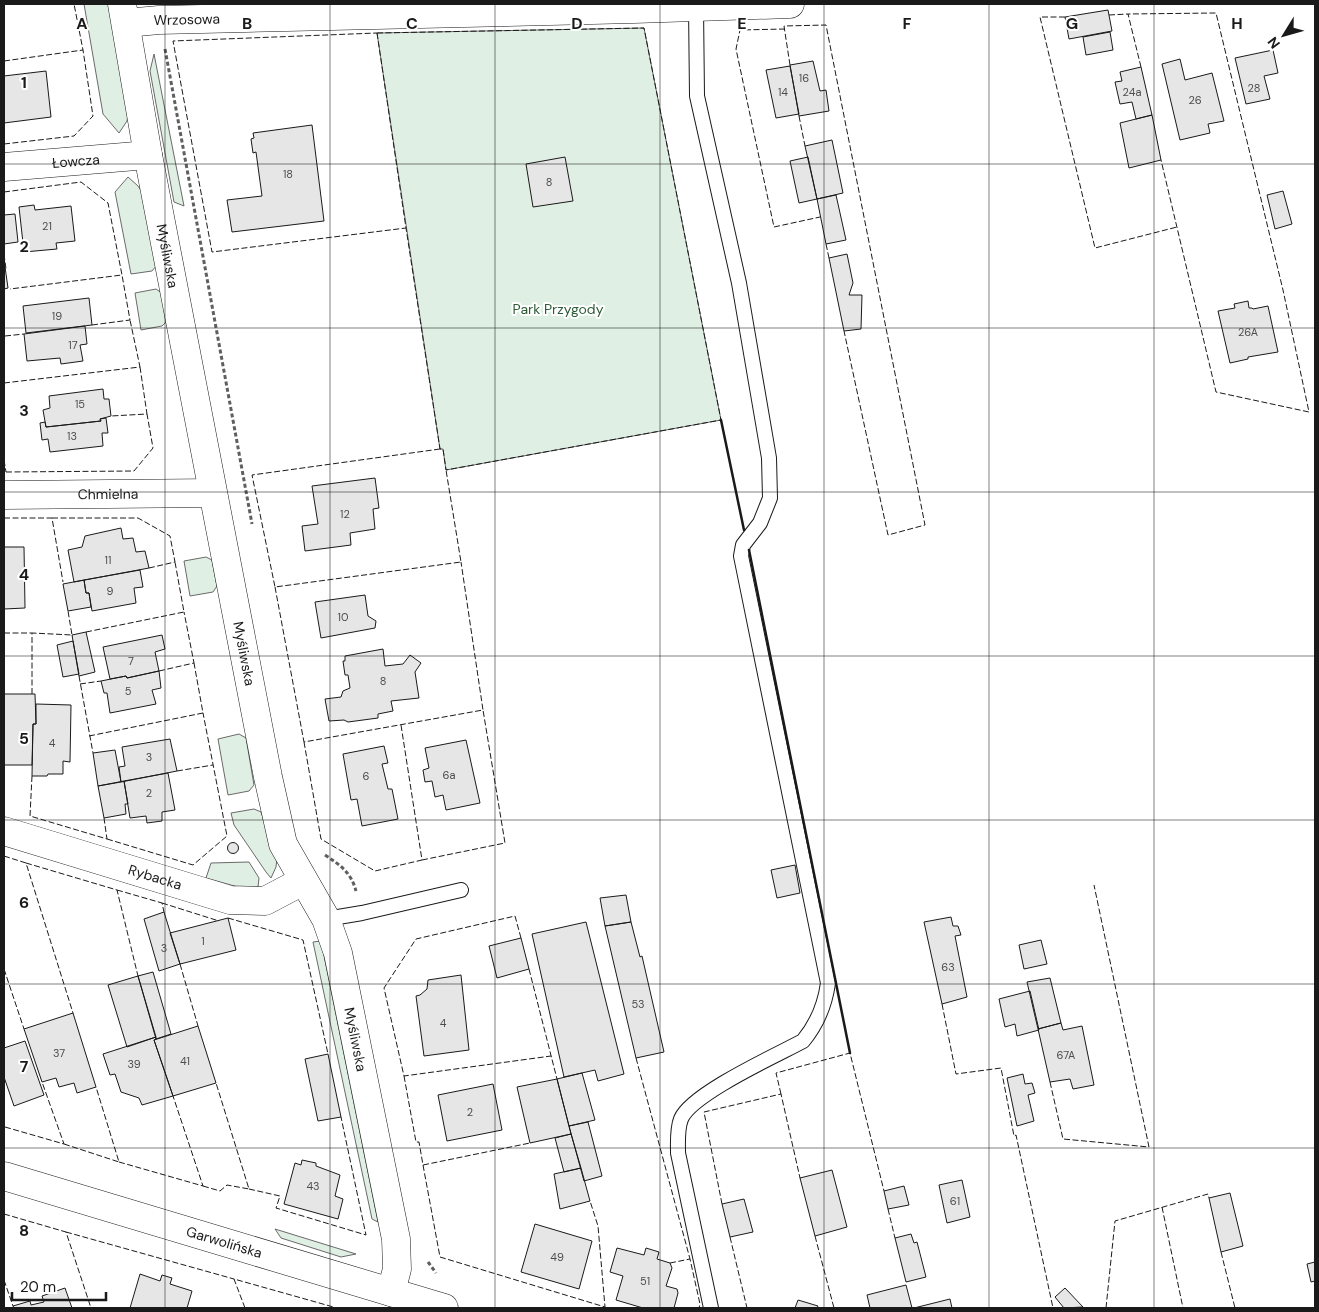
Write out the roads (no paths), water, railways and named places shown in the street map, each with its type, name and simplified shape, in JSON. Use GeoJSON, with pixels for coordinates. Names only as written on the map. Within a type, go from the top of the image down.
{"type":"FeatureCollection","features":[{"type":"Feature","properties":{"kind":"street","name":"Wrzosowa"},"geometry":{"type":"LineString","coordinates":[[124,13],[159,20],[790,4]]}},
{"type":"Feature","properties":{"kind":"street","name":"Myśliwska"},"geometry":{"type":"LineString","coordinates":[[124,13],[148,155],[212,493],[283,844],[326,919],[338,953],[396,1239],[396,1269],[391,1292]]}},
{"type":"Feature","properties":{"kind":"street","name":"Łowcza"},"geometry":{"type":"LineString","coordinates":[[4,167],[148,155]]}},
{"type":"Feature","properties":{"kind":"street","name":"Chmielna"},"geometry":{"type":"LineString","coordinates":[[4,496],[212,493]]}},
{"type":"Feature","properties":{"kind":"street","name":"Rybacka"},"geometry":{"type":"LineString","coordinates":[[4,831],[230,900],[265,901],[303,881]]}},
{"type":"Feature","properties":{"kind":"street","name":"Garwolińska"},"geometry":{"type":"LineString","coordinates":[[4,1176],[444,1308]]}},
{"type":"Feature","properties":{"kind":"lane"},"geometry":{"type":"LineString","coordinates":[[696,7],[697,96],[739,283],[768,458],[770,498],[760,523],[743,545],[741,556],[828,983],[825,1002],[812,1030],[803,1042],[715,1087],[689,1107],[681,1118],[678,1134],[678,1153],[711,1308]]}},
{"type":"Feature","properties":{"kind":"lane"},"geometry":{"type":"LineString","coordinates":[[326,919],[362,913],[461,890]]}},
{"type":"Feature","properties":{"kind":"park label","name":"Park Przygody"},"geometry":{"type":"Point","coordinates":[558,309]}}]}
